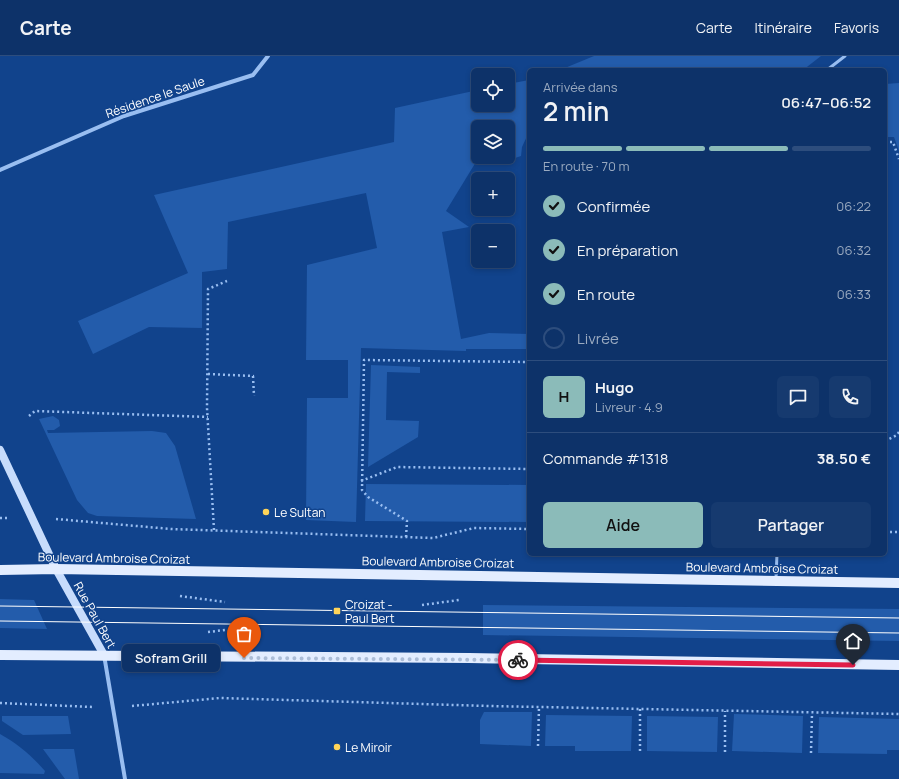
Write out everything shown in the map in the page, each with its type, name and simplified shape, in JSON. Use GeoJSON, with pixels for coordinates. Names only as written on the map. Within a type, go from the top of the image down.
{"type":"FeatureCollection","features":[{"type":"Feature","properties":{"kind":"main road","name":"Boulevard Ambroise Croizat"},"geometry":{"type":"LineString","coordinates":[[0,570],[56,569],[899,583]]}},
{"type":"Feature","properties":{"kind":"main road"},"geometry":{"type":"LineString","coordinates":[[0,655],[469,658],[899,665]]}},
{"type":"Feature","properties":{"kind":"street","name":"Résidence le Saule"},"geometry":{"type":"LineString","coordinates":[[0,170],[124,116],[253,75],[268,56]]}},
{"type":"Feature","properties":{"kind":"street","name":"Rue Paul Bert"},"geometry":{"type":"LineString","coordinates":[[0,450],[56,569],[104,655],[125,779]]}},
{"type":"Feature","properties":{"kind":"lane"},"geometry":{"type":"LineString","coordinates":[[830,68],[845,56]]}},
{"type":"Feature","properties":{"kind":"lane"},"geometry":{"type":"LineString","coordinates":[[776,581],[777,556]]}},
{"type":"Feature","properties":{"kind":"path"},"geometry":{"type":"LineString","coordinates":[[887,142],[893,142],[899,159]]}},
{"type":"Feature","properties":{"kind":"path"},"geometry":{"type":"LineString","coordinates":[[214,530],[208,417],[208,290],[227,281]]}},
{"type":"Feature","properties":{"kind":"path"},"geometry":{"type":"LineString","coordinates":[[406,537],[407,521],[368,497],[362,490],[364,360],[527,362]]}},
{"type":"Feature","properties":{"kind":"path"},"geometry":{"type":"LineString","coordinates":[[208,374],[253,376],[254,396]]}},
{"type":"Feature","properties":{"kind":"path"},"geometry":{"type":"LineString","coordinates":[[29,416],[35,411],[208,417]]}},
{"type":"Feature","properties":{"kind":"path"},"geometry":{"type":"LineString","coordinates":[[887,440],[897,435],[899,432]]}},
{"type":"Feature","properties":{"kind":"path"},"geometry":{"type":"LineString","coordinates":[[361,481],[397,467],[527,469]]}},
{"type":"Feature","properties":{"kind":"path"},"geometry":{"type":"LineString","coordinates":[[0,518],[31,517],[171,529],[433,538],[474,528],[527,529]]}},
{"type":"Feature","properties":{"kind":"path"},"geometry":{"type":"LineString","coordinates":[[887,532],[899,532]]}},
{"type":"Feature","properties":{"kind":"path"},"geometry":{"type":"LineString","coordinates":[[178,595],[225,602]]}},
{"type":"Feature","properties":{"kind":"path"},"geometry":{"type":"LineString","coordinates":[[422,605],[466,599]]}},
{"type":"Feature","properties":{"kind":"path"},"geometry":{"type":"LineString","coordinates":[[0,703],[114,707],[220,698],[539,707],[899,714]]}},
{"type":"Feature","properties":{"kind":"path"},"geometry":{"type":"LineString","coordinates":[[538,746],[539,707]]}},
{"type":"Feature","properties":{"kind":"path"},"geometry":{"type":"LineString","coordinates":[[640,709],[640,751]]}},
{"type":"Feature","properties":{"kind":"path"},"geometry":{"type":"LineString","coordinates":[[725,711],[725,752]]}},
{"type":"Feature","properties":{"kind":"path"},"geometry":{"type":"LineString","coordinates":[[811,753],[812,713]]}},
{"type":"Feature","properties":{"kind":"shaded area"},"geometry":{"type":"Polygon","coordinates":[[[594,56],[821,56],[806,68],[565,68],[594,56]]]}},
{"type":"Feature","properties":{"kind":"shaded area"},"geometry":{"type":"Polygon","coordinates":[[[527,80],[527,136],[522,147],[521,156],[515,158],[515,120],[471,120],[471,164],[475,164],[446,211],[469,227],[442,232],[461,339],[489,333],[527,334],[527,349],[466,349],[466,351],[361,348],[356,522],[306,520],[307,398],[348,398],[348,360],[306,360],[307,265],[377,248],[366,193],[228,222],[227,269],[202,272],[202,328],[149,327],[93,354],[78,321],[188,273],[154,195],[394,142],[395,108],[471,92],[471,112],[515,112],[515,83],[527,80]]]}},
{"type":"Feature","properties":{"kind":"shaded area"},"geometry":{"type":"Polygon","coordinates":[[[899,83],[899,151],[894,137],[887,137],[887,84],[899,83]]]}},
{"type":"Feature","properties":{"kind":"shaded area"},"geometry":{"type":"Polygon","coordinates":[[[371,365],[420,367],[420,373],[387,372],[386,420],[419,421],[418,437],[368,467],[371,365]]]}},
{"type":"Feature","properties":{"kind":"shaded area"},"geometry":{"type":"Polygon","coordinates":[[[53,416],[59,420],[60,426],[54,430],[47,430],[48,433],[152,431],[166,433],[175,446],[196,519],[97,516],[88,513],[77,500],[39,419],[53,416]]]}},
{"type":"Feature","properties":{"kind":"shaded area"},"geometry":{"type":"Polygon","coordinates":[[[366,484],[527,485],[527,522],[365,521],[366,484]]]}},
{"type":"Feature","properties":{"kind":"shaded area"},"geometry":{"type":"Polygon","coordinates":[[[0,599],[34,600],[47,629],[0,628],[0,599]]]}},
{"type":"Feature","properties":{"kind":"shaded area"},"geometry":{"type":"Polygon","coordinates":[[[483,605],[899,609],[899,641],[483,635],[483,605]]]}},
{"type":"Feature","properties":{"kind":"shaded area"},"geometry":{"type":"Polygon","coordinates":[[[484,712],[532,712],[531,746],[480,744],[480,720],[484,712]]]}},
{"type":"Feature","properties":{"kind":"shaded area"},"geometry":{"type":"Polygon","coordinates":[[[734,714],[803,716],[802,753],[732,751],[734,714]]]}},
{"type":"Feature","properties":{"kind":"shaded area"},"geometry":{"type":"Polygon","coordinates":[[[546,715],[632,716],[631,751],[575,751],[575,746],[545,746],[546,715]]]}},
{"type":"Feature","properties":{"kind":"shaded area"},"geometry":{"type":"Polygon","coordinates":[[[2,716],[68,716],[71,734],[23,735],[2,721],[2,716]]]}},
{"type":"Feature","properties":{"kind":"shaded area"},"geometry":{"type":"Polygon","coordinates":[[[647,716],[718,717],[717,752],[647,751],[647,716]]]}},
{"type":"Feature","properties":{"kind":"shaded area"},"geometry":{"type":"Polygon","coordinates":[[[819,717],[899,719],[899,750],[887,750],[887,754],[818,753],[819,717]]]}},
{"type":"Feature","properties":{"kind":"shaded area"},"geometry":{"type":"Polygon","coordinates":[[[0,734],[30,755],[45,771],[44,774],[0,773],[0,734]]]}},
{"type":"Feature","properties":{"kind":"shaded area"},"geometry":{"type":"Polygon","coordinates":[[[43,749],[74,749],[79,779],[65,779],[43,749]]]}},
{"type":"Feature","properties":{"kind":"tram line"},"geometry":{"type":"LineString","coordinates":[[0,606],[899,618]]}},
{"type":"Feature","properties":{"kind":"tram line"},"geometry":{"type":"LineString","coordinates":[[0,621],[899,633]]}},
{"type":"Feature","properties":{"kind":"way so far"},"geometry":{"type":"LineString","coordinates":[[244,658],[469,658],[518,660]]}},
{"type":"Feature","properties":{"kind":"place","name":"Le Sultan"},"geometry":{"type":"Point","coordinates":[266,512]}},
{"type":"Feature","properties":{"kind":"place","name":"Croizat - Paul Bert"},"geometry":{"type":"Point","coordinates":[337,611]}},
{"type":"Feature","properties":{"kind":"place","name":"Sofram Grill"},"geometry":{"type":"Point","coordinates":[244,658]}},
{"type":"Feature","properties":{"kind":"place","name":"Le Miroir"},"geometry":{"type":"Point","coordinates":[337,747]}},
{"type":"Feature","properties":{"kind":"route"},"geometry":{"type":"LineString","coordinates":[[518,660],[853,665]]}}]}
